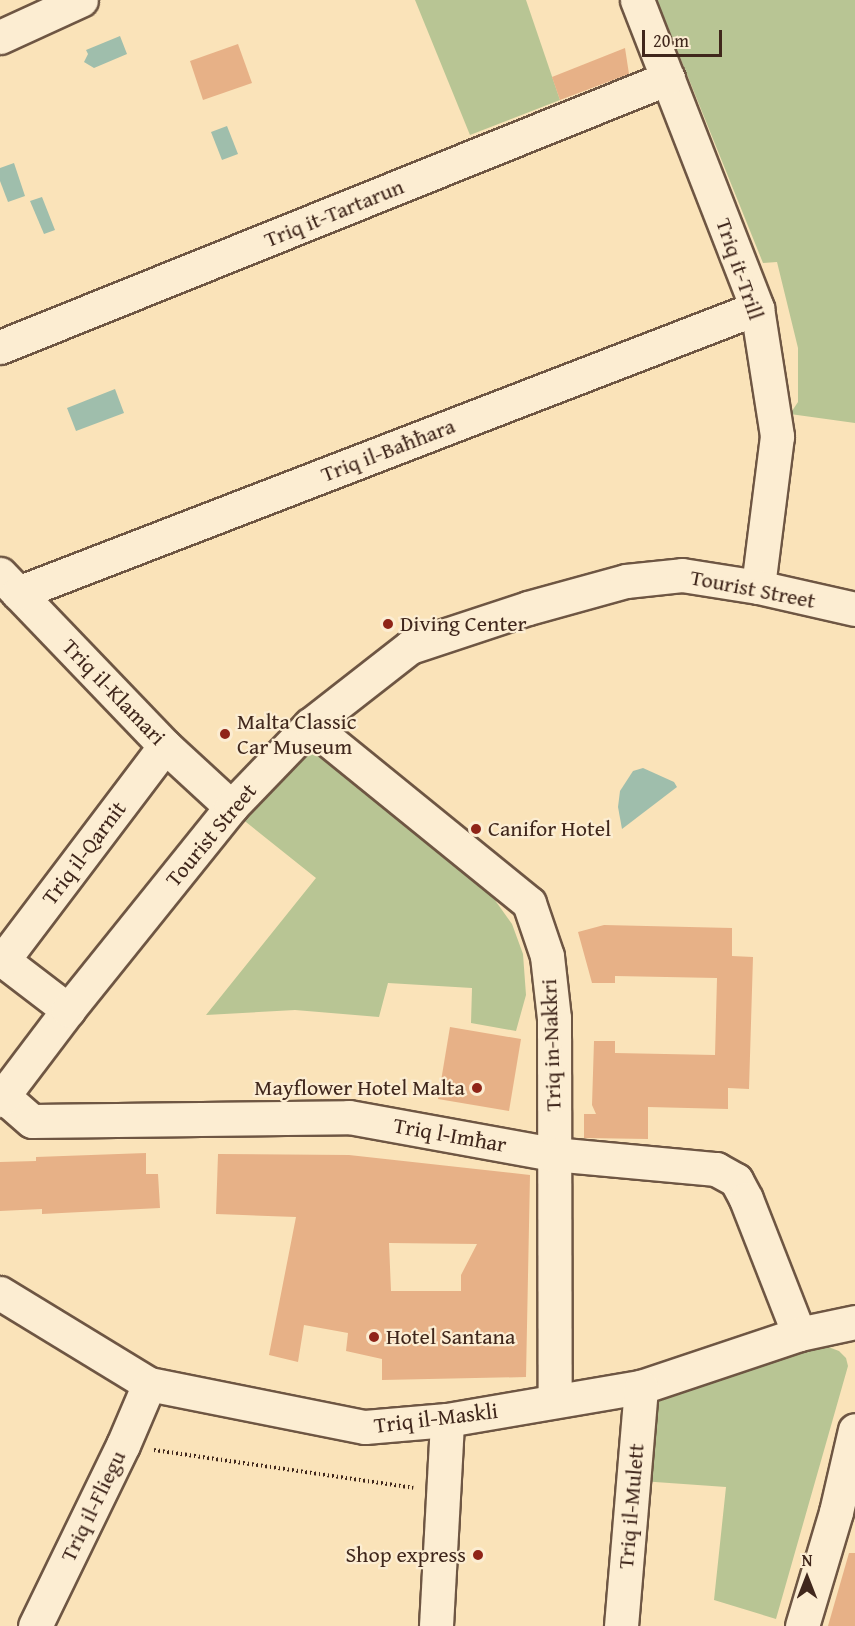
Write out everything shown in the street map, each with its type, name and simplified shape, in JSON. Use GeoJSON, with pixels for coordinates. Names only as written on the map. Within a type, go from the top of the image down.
{"type":"FeatureCollection","features":[{"type":"Feature","properties":{"kind":"street"},"geometry":{"type":"LineString","coordinates":[[0,37],[81,0]]}},
{"type":"Feature","properties":{"kind":"street","name":"Triq it-Trill"},"geometry":{"type":"LineString","coordinates":[[637,0],[757,308],[777,436],[758,587]]}},
{"type":"Feature","properties":{"kind":"street","name":"Triq it-Tartarun"},"geometry":{"type":"LineString","coordinates":[[0,347],[669,78]]}},
{"type":"Feature","properties":{"kind":"street","name":"Triq il-Baħħara"},"geometry":{"type":"LineString","coordinates":[[9,584],[757,308]]}},
{"type":"Feature","properties":{"kind":"street","name":"Tourist Street"},"geometry":{"type":"LineString","coordinates":[[1,1098],[68,1010],[231,807],[310,725],[410,647],[528,608],[626,581],[682,575],[758,587],[855,609]]}},
{"type":"Feature","properties":{"kind":"street","name":"Triq il-Klamari"},"geometry":{"type":"LineString","coordinates":[[9,584],[165,746],[231,807]]}},
{"type":"Feature","properties":{"kind":"street","name":"Triq in-Nakkri"},"geometry":{"type":"LineString","coordinates":[[310,725],[529,903],[547,956],[554,1018],[555,1400]]}},
{"type":"Feature","properties":{"kind":"street","name":"Triq il-Qarnit"},"geometry":{"type":"LineString","coordinates":[[1,959],[165,746]]}},
{"type":"Feature","properties":{"kind":"street"},"geometry":{"type":"LineString","coordinates":[[1,959],[68,1010]]}},
{"type":"Feature","properties":{"kind":"street","name":"Triq l-Imħar"},"geometry":{"type":"LineString","coordinates":[[1,1098],[32,1121],[349,1117],[553,1154],[716,1169],[736,1180],[799,1334]]}},
{"type":"Feature","properties":{"kind":"street","name":"Triq il-Maskli"},"geometry":{"type":"LineString","coordinates":[[0,1293],[149,1384],[365,1427],[447,1420],[641,1387],[799,1334],[855,1322]]}},
{"type":"Feature","properties":{"kind":"street","name":"Triq il-Fliegu"},"geometry":{"type":"LineString","coordinates":[[35,1626],[123,1445],[149,1384]]}},
{"type":"Feature","properties":{"kind":"street","name":"Triq il-Mulett"},"geometry":{"type":"LineString","coordinates":[[621,1626],[641,1387]]}},
{"type":"Feature","properties":{"kind":"street"},"geometry":{"type":"LineString","coordinates":[[436,1626],[447,1420]]}},
{"type":"Feature","properties":{"kind":"street"},"geometry":{"type":"LineString","coordinates":[[802,1626],[845,1513],[855,1430]]}},
{"type":"Feature","properties":{"kind":"path"},"geometry":{"type":"LineString","coordinates":[[123,1445],[444,1493]]}},
{"type":"Feature","properties":{"kind":"green space"},"geometry":{"type":"Polygon","coordinates":[[[415,0],[526,0],[560,100],[470,135],[415,0]]]}},
{"type":"Feature","properties":{"kind":"green space"},"geometry":{"type":"Polygon","coordinates":[[[657,0],[855,0],[855,423],[790,414],[798,402],[798,348],[777,262],[763,263],[657,0]]]}},
{"type":"Feature","properties":{"kind":"green space"},"geometry":{"type":"Polygon","coordinates":[[[309,749],[482,882],[512,924],[523,954],[526,995],[516,1031],[471,1023],[472,988],[388,983],[379,1017],[295,1010],[206,1015],[316,878],[241,818],[309,749]]]}},
{"type":"Feature","properties":{"kind":"green space"},"geometry":{"type":"Polygon","coordinates":[[[823,1345],[839,1351],[846,1358],[848,1366],[776,1619],[714,1600],[726,1487],[641,1481],[650,1400],[661,1390],[823,1345]]]}},
{"type":"Feature","properties":{"kind":"shaded area"},"geometry":{"type":"Polygon","coordinates":[[[120,36],[127,54],[94,68],[84,62],[88,54],[86,50],[120,36]]]}},
{"type":"Feature","properties":{"kind":"shaded area"},"geometry":{"type":"Polygon","coordinates":[[[227,126],[238,154],[222,160],[211,132],[227,126]]]}},
{"type":"Feature","properties":{"kind":"shaded area"},"geometry":{"type":"Polygon","coordinates":[[[14,163],[25,196],[8,202],[0,181],[0,168],[14,163]]]}},
{"type":"Feature","properties":{"kind":"shaded area"},"geometry":{"type":"Polygon","coordinates":[[[42,197],[55,230],[44,234],[30,201],[42,197]]]}},
{"type":"Feature","properties":{"kind":"shaded area"},"geometry":{"type":"Polygon","coordinates":[[[115,389],[124,413],[76,431],[67,408],[115,389]]]}},
{"type":"Feature","properties":{"kind":"shaded area"},"geometry":{"type":"Polygon","coordinates":[[[643,768],[674,782],[677,787],[622,829],[618,807],[620,791],[633,771],[643,768]]]}},
{"type":"Feature","properties":{"kind":"building"},"geometry":{"type":"Polygon","coordinates":[[[238,44],[252,83],[203,100],[190,61],[238,44]]]}},
{"type":"Feature","properties":{"kind":"building"},"geometry":{"type":"Polygon","coordinates":[[[625,48],[629,74],[560,100],[552,77],[625,48]]]}},
{"type":"Feature","properties":{"kind":"building"},"geometry":{"type":"Polygon","coordinates":[[[604,925],[732,928],[732,956],[753,957],[749,1089],[728,1088],[728,1109],[648,1107],[648,1139],[584,1138],[584,1114],[596,1114],[592,1105],[594,1041],[615,1041],[615,1053],[715,1055],[717,978],[615,976],[615,983],[592,983],[578,932],[604,925]]]}},
{"type":"Feature","properties":{"kind":"building"},"geometry":{"type":"Polygon","coordinates":[[[450,1027],[521,1039],[509,1111],[438,1099],[450,1027]]]}},
{"type":"Feature","properties":{"kind":"building"},"geometry":{"type":"Polygon","coordinates":[[[146,1153],[146,1174],[158,1174],[160,1208],[42,1214],[42,1209],[0,1211],[0,1162],[36,1161],[36,1157],[146,1153]]]}},
{"type":"Feature","properties":{"kind":"building"},"geometry":{"type":"Polygon","coordinates":[[[218,1154],[349,1155],[530,1175],[526,1377],[382,1380],[382,1359],[346,1351],[348,1333],[304,1325],[298,1362],[269,1355],[296,1217],[216,1214],[218,1154]],[[389,1243],[391,1291],[461,1291],[461,1275],[477,1244],[389,1243]]]}},
{"type":"Feature","properties":{"kind":"building"},"geometry":{"type":"Polygon","coordinates":[[[849,1553],[855,1553],[855,1626],[828,1626],[849,1553]]]}},
{"type":"Feature","properties":{"kind":"place","name":"Diving Center"},"geometry":{"type":"Point","coordinates":[388,624]}},
{"type":"Feature","properties":{"kind":"place","name":"Malta Classic Car Museum"},"geometry":{"type":"Point","coordinates":[225,734]}},
{"type":"Feature","properties":{"kind":"place","name":"Canifor Hotel"},"geometry":{"type":"Point","coordinates":[476,829]}},
{"type":"Feature","properties":{"kind":"place","name":"Mayflower Hotel Malta"},"geometry":{"type":"Point","coordinates":[477,1088]}},
{"type":"Feature","properties":{"kind":"place","name":"Hotel Santana"},"geometry":{"type":"Point","coordinates":[374,1337]}},
{"type":"Feature","properties":{"kind":"place","name":"Shop express"},"geometry":{"type":"Point","coordinates":[478,1555]}}]}
